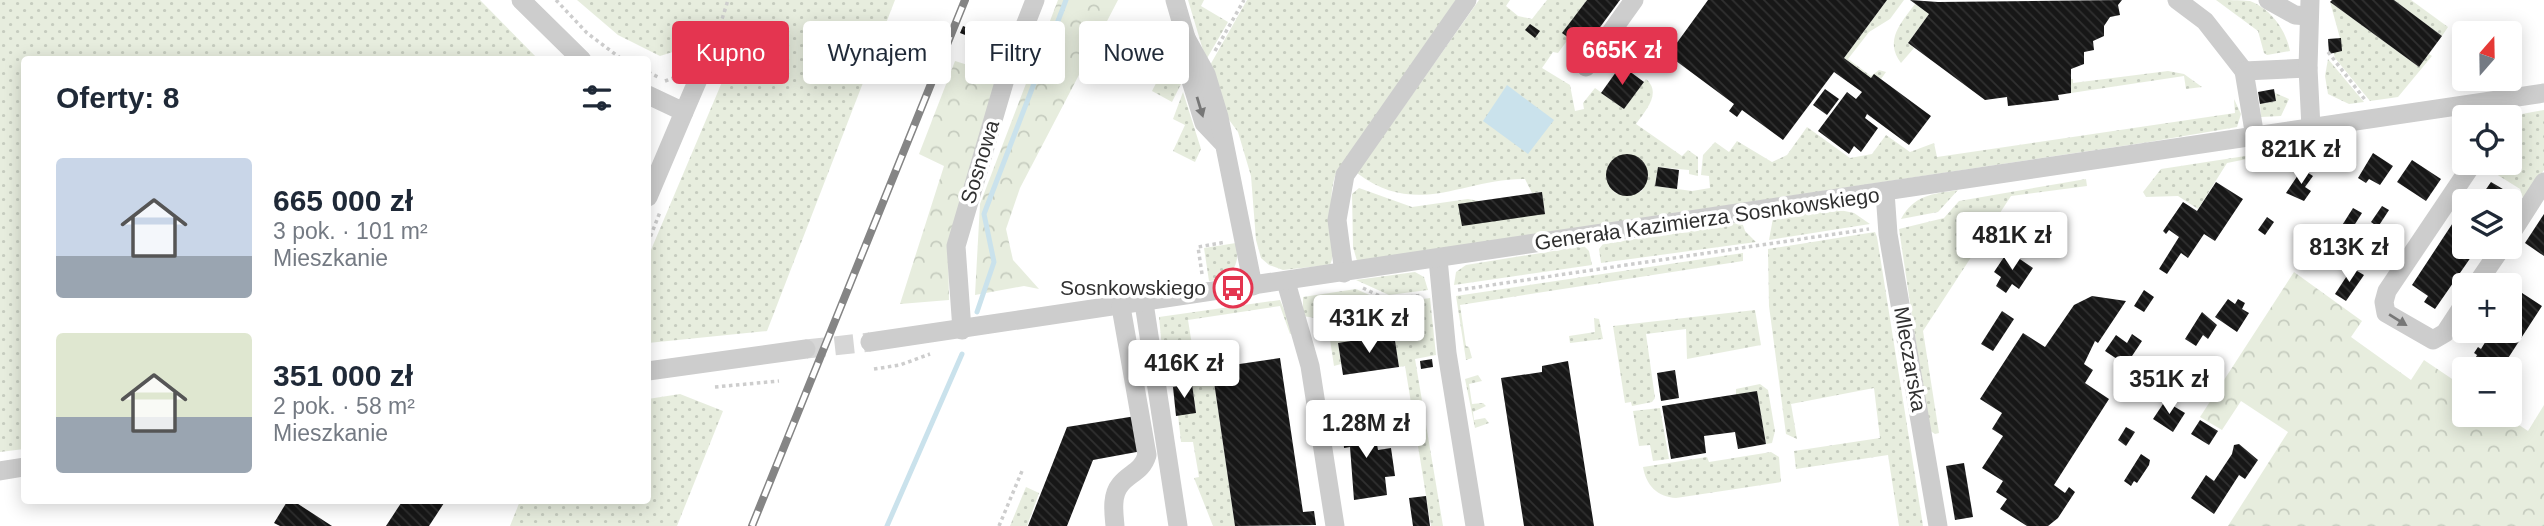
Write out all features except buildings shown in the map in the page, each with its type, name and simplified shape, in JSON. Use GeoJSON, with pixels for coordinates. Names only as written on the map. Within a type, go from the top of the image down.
{"type":"FeatureCollection","features":[{"type":"Feature","properties":{"kind":"street"},"geometry":{"type":"LineString","coordinates":[[521,0],[578,56]]}},
{"type":"Feature","properties":{"kind":"street","name":"Sosnowa"},"geometry":{"type":"LineString","coordinates":[[962,330],[956,246],[1008,69],[1035,0]]}},
{"type":"Feature","properties":{"kind":"street"},"geometry":{"type":"LineString","coordinates":[[1175,0],[1181,21]]}},
{"type":"Feature","properties":{"kind":"street"},"geometry":{"type":"LineString","coordinates":[[1350,278],[1338,220],[1345,175],[1466,0]]}},
{"type":"Feature","properties":{"kind":"street"},"geometry":{"type":"LineString","coordinates":[[1586,67],[1634,0]]}},
{"type":"Feature","properties":{"kind":"street"},"geometry":{"type":"LineString","coordinates":[[2177,0],[2205,20],[2244,71],[2255,136]]}},
{"type":"Feature","properties":{"kind":"street"},"geometry":{"type":"LineString","coordinates":[[2269,0],[2295,15],[2309,8],[2311,128]]}},
{"type":"Feature","properties":{"kind":"street"},"geometry":{"type":"LineString","coordinates":[[1189,44],[1200,64],[1219,117],[1222,142],[1249,253],[1253,286]]}},
{"type":"Feature","properties":{"kind":"street"},"geometry":{"type":"LineString","coordinates":[[2244,71],[2308,68]]}},
{"type":"Feature","properties":{"kind":"street"},"geometry":{"type":"LineString","coordinates":[[1189,74],[1204,123],[1222,142]]}},
{"type":"Feature","properties":{"kind":"street"},"geometry":{"type":"LineString","coordinates":[[651,190],[696,84]]}},
{"type":"Feature","properties":{"kind":"street","name":"Generała Kazimierza Sosnkowskiego"},"geometry":{"type":"LineString","coordinates":[[2505,105],[2544,93]]}},
{"type":"Feature","properties":{"kind":"street"},"geometry":{"type":"LineString","coordinates":[[651,96],[684,112]]}},
{"type":"Feature","properties":{"kind":"street","name":"Generała Kazimierza Sosnkowskiego"},"geometry":{"type":"LineString","coordinates":[[870,342],[1253,286],[1350,278],[1438,259],[2255,136],[2452,113]]}},
{"type":"Feature","properties":{"kind":"street"},"geometry":{"type":"LineString","coordinates":[[2452,322],[2445,333],[2433,340],[2386,313],[2384,309],[2387,291],[2465,175]]}},
{"type":"Feature","properties":{"kind":"street"},"geometry":{"type":"LineString","coordinates":[[2522,216],[2544,182]]}},
{"type":"Feature","properties":{"kind":"street","name":"Mleczarska"},"geometry":{"type":"LineString","coordinates":[[1885,192],[1887,225],[1938,526]]}},
{"type":"Feature","properties":{"kind":"street"},"geometry":{"type":"LineString","coordinates":[[1438,259],[1447,354],[1475,526]]}},
{"type":"Feature","properties":{"kind":"street"},"geometry":{"type":"LineString","coordinates":[[1286,282],[1310,366],[1335,526]]}},
{"type":"Feature","properties":{"kind":"street"},"geometry":{"type":"LineString","coordinates":[[1144,303],[1178,526]]}},
{"type":"Feature","properties":{"kind":"street"},"geometry":{"type":"LineString","coordinates":[[1115,526],[1114,501],[1119,485],[1144,464],[1147,455],[1121,306]]}},
{"type":"Feature","properties":{"kind":"street"},"geometry":{"type":"LineString","coordinates":[[651,371],[806,349]]}},
{"type":"Feature","properties":{"kind":"street"},"geometry":{"type":"LineString","coordinates":[[0,471],[21,468]]}},
{"type":"Feature","properties":{"kind":"path"},"geometry":{"type":"LineString","coordinates":[[556,0],[587,33],[618,56]]}},
{"type":"Feature","properties":{"kind":"path"},"geometry":{"type":"LineString","coordinates":[[721,21],[728,0]]}},
{"type":"Feature","properties":{"kind":"path"},"geometry":{"type":"LineString","coordinates":[[1200,64],[1210,58],[1244,0]]}},
{"type":"Feature","properties":{"kind":"path"},"geometry":{"type":"LineString","coordinates":[[2328,46],[2328,55],[2371,106],[2359,108]]}},
{"type":"Feature","properties":{"kind":"path"},"geometry":{"type":"LineString","coordinates":[[651,74],[666,81],[672,79]]}},
{"type":"Feature","properties":{"kind":"path"},"geometry":{"type":"LineString","coordinates":[[1350,278],[1388,300],[1887,225]]}},
{"type":"Feature","properties":{"kind":"path"},"geometry":{"type":"LineString","coordinates":[[1188,295],[1187,282],[1203,280],[1198,247],[1233,241]]}},
{"type":"Feature","properties":{"kind":"path"},"geometry":{"type":"LineString","coordinates":[[715,387],[779,381]]}},
{"type":"Feature","properties":{"kind":"path"},"geometry":{"type":"LineString","coordinates":[[999,526],[1022,471]]}},
{"type":"Feature","properties":{"kind":"green space"},"geometry":{"type":"Polygon","coordinates":[[[0,0],[480,0],[535,56],[21,56],[21,449],[0,452],[0,0]]]}},
{"type":"Feature","properties":{"kind":"green space"},"geometry":{"type":"Polygon","coordinates":[[[577,0],[895,0],[887,21],[803,21],[803,84],[863,84],[767,331],[651,343],[651,250],[721,84],[789,84],[789,21],[672,21],[672,52],[660,56],[618,35],[577,0]]]}},
{"type":"Feature","properties":{"kind":"green space"},"geometry":{"type":"Polygon","coordinates":[[[1058,0],[1118,0],[1107,21],[1079,21],[1079,75],[1020,188],[1006,229],[1013,260],[1039,289],[1024,286],[975,295],[980,204],[1026,84],[1065,84],[1065,21],[1050,21],[1058,0]]]}},
{"type":"Feature","properties":{"kind":"green space"},"geometry":{"type":"Polygon","coordinates":[[[1188,0],[1204,0],[1201,6],[1228,22],[1206,60],[1188,0]]]}},
{"type":"Feature","properties":{"kind":"green space"},"geometry":{"type":"Polygon","coordinates":[[[1247,0],[1456,0],[1337,171],[1332,196],[1334,244],[1330,265],[1283,270],[1269,265],[1261,258],[1256,240],[1251,176],[1238,132],[1224,113],[1209,67],[1247,0]]]}},
{"type":"Feature","properties":{"kind":"green space"},"geometry":{"type":"Polygon","coordinates":[[[1479,0],[1510,0],[1506,6],[1518,16],[1532,19],[1547,0],[1587,0],[1563,33],[1569,38],[1558,53],[1553,52],[1542,68],[1570,85],[1575,111],[1584,109],[1583,103],[1595,88],[1624,109],[1646,79],[1651,84],[1651,102],[1636,124],[1682,156],[1688,150],[1698,157],[1698,176],[1689,174],[1689,170],[1658,167],[1655,186],[1692,191],[1710,188],[1709,176],[1701,175],[1703,155],[1715,142],[1729,152],[1737,141],[1772,162],[1787,155],[1807,127],[1850,158],[1872,154],[1886,135],[1910,152],[1934,143],[1937,157],[2235,113],[2234,99],[2241,114],[2237,127],[2149,142],[1357,261],[1353,247],[1352,194],[1359,188],[1412,207],[1468,199],[1545,214],[1542,192],[1532,193],[1525,179],[1502,180],[1421,195],[1400,193],[1379,186],[1357,173],[1479,0]],[[1624,155],[1608,167],[1607,181],[1615,193],[1629,196],[1642,191],[1648,173],[1642,161],[1624,155]]]}},
{"type":"Feature","properties":{"kind":"green space"},"geometry":{"type":"Polygon","coordinates":[[[1887,0],[1904,0],[1890,19],[1869,32],[1848,59],[1871,76],[1879,70],[1886,72],[1881,79],[1875,75],[1871,78],[1844,58],[1887,0]]]}},
{"type":"Feature","properties":{"kind":"green space"},"geometry":{"type":"Polygon","coordinates":[[[2216,0],[2250,1],[2265,9],[2281,28],[2290,51],[2267,55],[2264,53],[2258,31],[2216,0]]]}},
{"type":"Feature","properties":{"kind":"green space"},"geometry":{"type":"Polygon","coordinates":[[[2394,0],[2411,0],[2448,27],[2442,36],[2394,0]]]}},
{"type":"Feature","properties":{"kind":"green space"},"geometry":{"type":"Polygon","coordinates":[[[2330,2],[2419,67],[2429,54],[2432,56],[2398,97],[2370,101],[2335,58],[2333,51],[2340,38],[2330,2]]]}},
{"type":"Feature","properties":{"kind":"green space"},"geometry":{"type":"Polygon","coordinates":[[[1915,4],[1929,14],[1908,43],[1914,48],[1901,63],[1896,55],[1894,39],[1915,4]]]}},
{"type":"Feature","properties":{"kind":"green space"},"geometry":{"type":"Polygon","coordinates":[[[2328,59],[2364,102],[2349,104],[2328,94],[2325,76],[2328,59]]]}},
{"type":"Feature","properties":{"kind":"green space"},"geometry":{"type":"Polygon","coordinates":[[[955,61],[965,64],[965,84],[997,84],[948,244],[949,300],[900,304],[944,166],[919,154],[946,84],[951,84],[951,71],[955,61]]]}},
{"type":"Feature","properties":{"kind":"green space"},"geometry":{"type":"Polygon","coordinates":[[[2168,71],[2184,74],[2202,87],[2186,89],[2184,76],[2071,93],[2069,79],[2073,79],[2073,83],[2168,71]]]}},
{"type":"Feature","properties":{"kind":"green space"},"geometry":{"type":"Polygon","coordinates":[[[1156,84],[1181,84],[1172,102],[1152,91],[1156,84]]]}},
{"type":"Feature","properties":{"kind":"green space"},"geometry":{"type":"Polygon","coordinates":[[[1183,92],[1201,149],[1195,162],[1173,151],[1185,125],[1173,119],[1183,92]]]}},
{"type":"Feature","properties":{"kind":"green space"},"geometry":{"type":"Polygon","coordinates":[[[2275,93],[2289,99],[2281,116],[2261,117],[2260,104],[2276,101],[2275,93]]]}},
{"type":"Feature","properties":{"kind":"green space"},"geometry":{"type":"Polygon","coordinates":[[[2544,110],[2544,170],[2524,201],[2522,189],[2498,175],[2522,175],[2522,114],[2544,110]]]}},
{"type":"Feature","properties":{"kind":"green space"},"geometry":{"type":"Polygon","coordinates":[[[2252,155],[2252,158],[2227,163],[2198,209],[2178,196],[2146,197],[2143,192],[2161,169],[2252,155]]]}},
{"type":"Feature","properties":{"kind":"green space"},"geometry":{"type":"Polygon","coordinates":[[[2086,179],[2087,186],[2011,196],[1923,331],[1939,433],[1935,434],[1929,430],[1899,229],[1944,218],[1959,201],[2086,179]]]}},
{"type":"Feature","properties":{"kind":"green space"},"geometry":{"type":"Polygon","coordinates":[[[1958,190],[1938,212],[1901,219],[1918,200],[1958,190]]]}},
{"type":"Feature","properties":{"kind":"green space"},"geometry":{"type":"Polygon","coordinates":[[[1835,209],[1854,213],[1870,224],[1769,240],[1773,218],[1835,209]]]}},
{"type":"Feature","properties":{"kind":"green space"},"geometry":{"type":"Polygon","coordinates":[[[1742,222],[1745,231],[1756,242],[1601,263],[1599,249],[1603,244],[1742,222]]]}},
{"type":"Feature","properties":{"kind":"green space"},"geometry":{"type":"Polygon","coordinates":[[[1875,232],[1923,526],[1899,526],[1888,455],[1796,469],[1794,451],[1880,438],[1874,388],[1791,404],[1797,439],[1786,434],[1769,306],[1768,249],[1875,232]]]}},
{"type":"Feature","properties":{"kind":"green space"},"geometry":{"type":"Polygon","coordinates":[[[1236,243],[1237,257],[1233,270],[1224,278],[1209,281],[1204,248],[1236,243]]]}},
{"type":"Feature","properties":{"kind":"green space"},"geometry":{"type":"Polygon","coordinates":[[[1584,246],[1589,251],[1592,265],[1454,285],[1456,272],[1466,265],[1584,246]]]}},
{"type":"Feature","properties":{"kind":"green space"},"geometry":{"type":"Polygon","coordinates":[[[1743,253],[1743,261],[1460,305],[1466,346],[1469,347],[1472,358],[1466,360],[1456,296],[1743,253]]]}},
{"type":"Feature","properties":{"kind":"green space"},"geometry":{"type":"Polygon","coordinates":[[[1415,272],[1424,277],[1428,290],[1389,295],[1356,280],[1415,272]]]}},
{"type":"Feature","properties":{"kind":"green space"},"geometry":{"type":"Polygon","coordinates":[[[2294,272],[2362,321],[2351,337],[2411,380],[2424,360],[2452,379],[2452,427],[2522,427],[2528,431],[2544,405],[2544,526],[2228,526],[2288,432],[2241,401],[2222,430],[2200,417],[2294,272]]]}},
{"type":"Feature","properties":{"kind":"green space"},"geometry":{"type":"Polygon","coordinates":[[[1356,289],[1394,306],[1395,303],[1430,298],[1436,355],[1415,359],[1443,526],[1431,526],[1405,366],[1399,367],[1394,334],[1338,343],[1341,364],[1334,366],[1327,320],[1303,316],[1303,297],[1356,289]]]}},
{"type":"Feature","properties":{"kind":"green space"},"geometry":{"type":"Polygon","coordinates":[[[1280,300],[1294,333],[1290,334],[1280,306],[1188,320],[1196,370],[1212,368],[1235,526],[1213,526],[1194,478],[1199,477],[1193,442],[1181,442],[1178,415],[1196,412],[1188,359],[1163,359],[1159,317],[1280,300]]]}},
{"type":"Feature","properties":{"kind":"green space"},"geometry":{"type":"Polygon","coordinates":[[[1755,310],[1761,345],[1687,359],[1686,329],[1646,334],[1655,398],[1652,402],[1632,406],[1631,402],[1625,403],[1613,326],[1755,310]]]}},
{"type":"Feature","properties":{"kind":"green space"},"geometry":{"type":"Polygon","coordinates":[[[1594,318],[1599,319],[1603,339],[1570,343],[1569,336],[1595,332],[1594,318]]]}},
{"type":"Feature","properties":{"kind":"green space"},"geometry":{"type":"Polygon","coordinates":[[[1478,375],[1482,381],[1469,384],[1472,404],[1483,403],[1486,406],[1473,412],[1474,420],[1485,418],[1489,423],[1475,428],[1465,379],[1478,375]]]}},
{"type":"Feature","properties":{"kind":"green space"},"geometry":{"type":"Polygon","coordinates":[[[1760,384],[1768,390],[1775,431],[1772,443],[1766,444],[1757,392],[1736,395],[1736,389],[1760,384]]]}},
{"type":"Feature","properties":{"kind":"green space"},"geometry":{"type":"Polygon","coordinates":[[[680,394],[723,411],[677,526],[510,526],[519,504],[651,504],[651,399],[680,394]]]}},
{"type":"Feature","properties":{"kind":"green space"},"geometry":{"type":"Polygon","coordinates":[[[1660,408],[1669,459],[1653,461],[1650,445],[1639,446],[1633,411],[1660,408]]]}},
{"type":"Feature","properties":{"kind":"green space"},"geometry":{"type":"Polygon","coordinates":[[[1771,452],[1779,457],[1781,482],[1676,498],[1663,495],[1654,489],[1643,467],[1707,457],[1709,462],[1771,452]]]}},
{"type":"Feature","properties":{"kind":"green space"},"geometry":{"type":"Polygon","coordinates":[[[1026,487],[1039,493],[1027,526],[1010,526],[1026,487]]]}},
{"type":"Feature","properties":{"kind":"water"},"geometry":{"type":"Polygon","coordinates":[[[1507,85],[1554,120],[1528,154],[1483,121],[1507,85]]]}},
{"type":"Feature","properties":{"kind":"waterway"},"geometry":{"type":"LineString","coordinates":[[977,312],[994,262],[984,214],[1066,0]]}},
{"type":"Feature","properties":{"kind":"waterway"},"geometry":{"type":"LineString","coordinates":[[887,526],[962,354]]}},
{"type":"Feature","properties":{"kind":"tunnel"},"geometry":{"type":"LineString","coordinates":[[806,349],[870,342]]}},
{"type":"Feature","properties":{"kind":"railway"},"geometry":{"type":"LineString","coordinates":[[752,526],[965,0]]}},
{"type":"Feature","properties":{"kind":"place","name":"Sosnkowskiego"},"geometry":{"type":"Point","coordinates":[1233,288]}}]}
